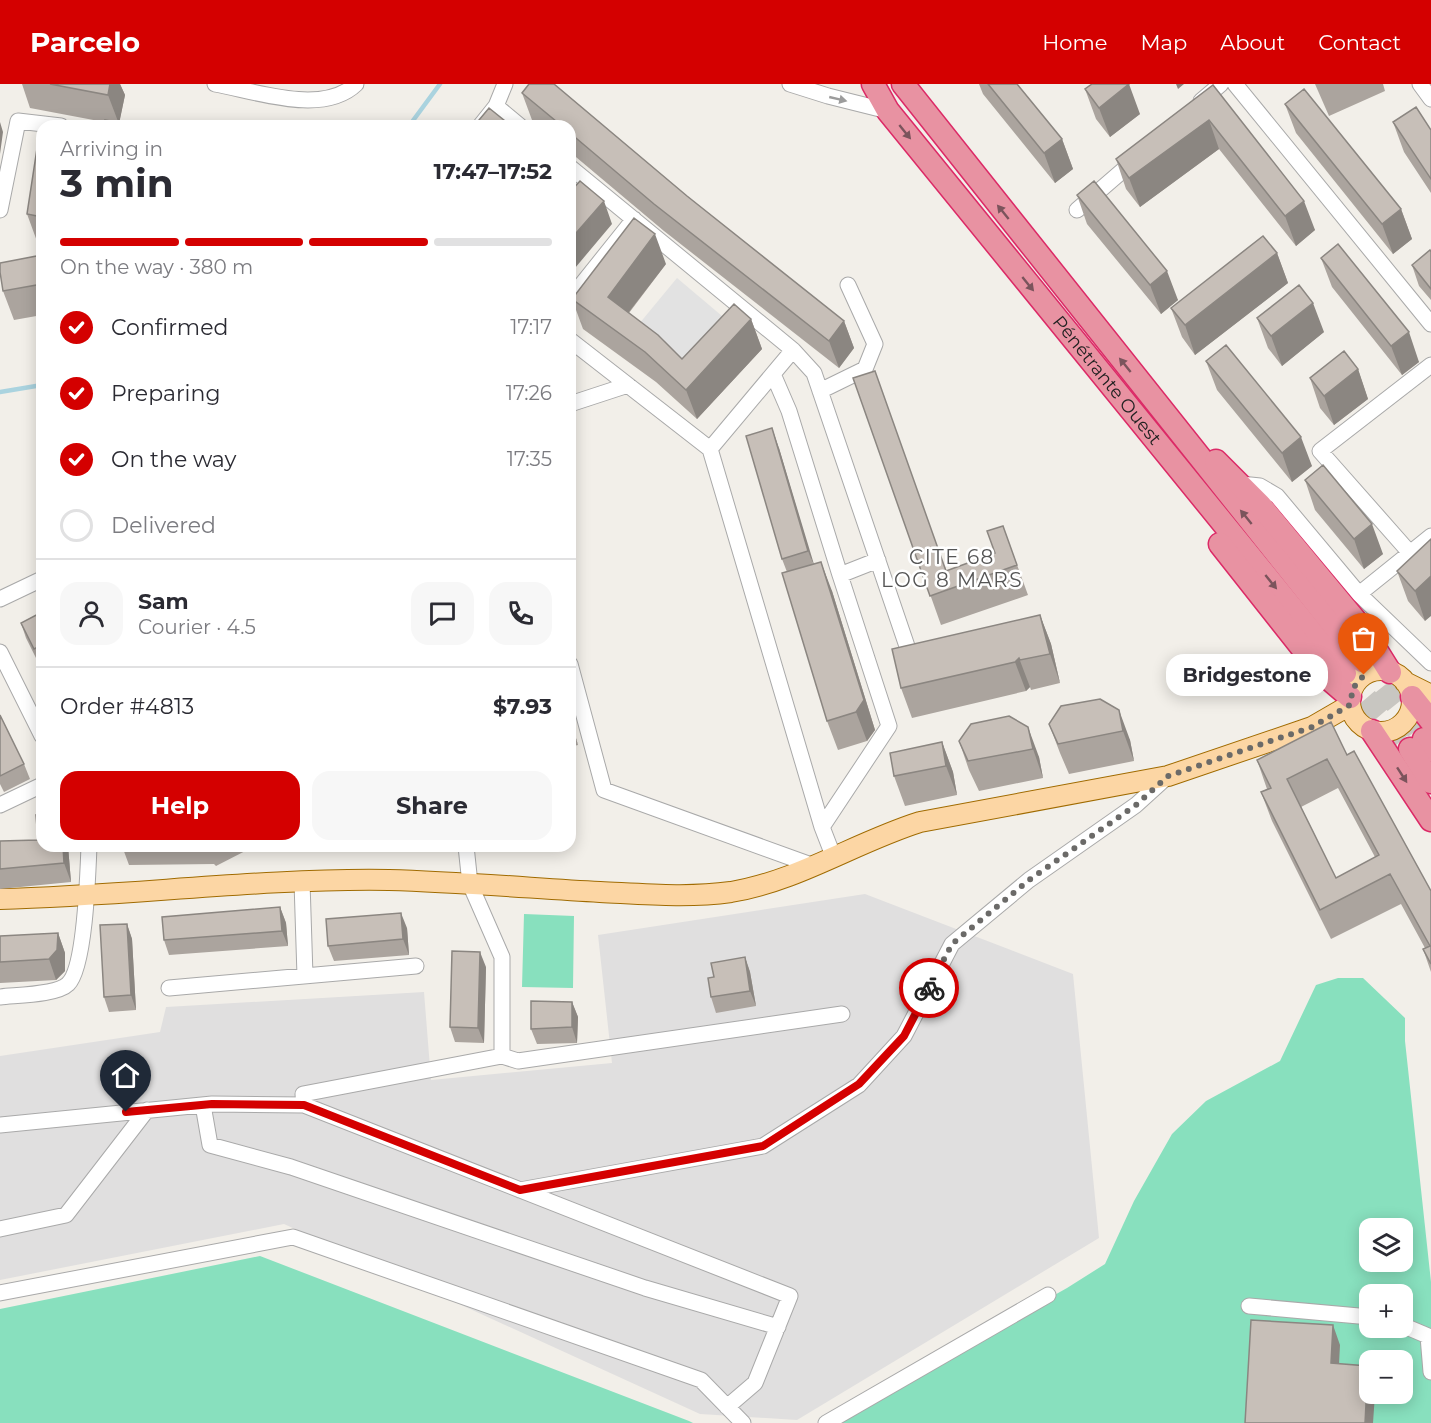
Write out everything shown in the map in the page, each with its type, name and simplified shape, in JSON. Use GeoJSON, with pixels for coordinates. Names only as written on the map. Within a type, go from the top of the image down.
{"type":"FeatureCollection","features":[{"type":"Feature","properties":{"kind":"highway","name":"Pénétrante Ouest"},"geometry":{"type":"LineString","coordinates":[[873,84],[888,111],[1168,455],[1354,667],[1179,433],[903,84]]}},
{"type":"Feature","properties":{"kind":"highway"},"geometry":{"type":"LineString","coordinates":[[1179,433],[1241,484],[1365,632],[1419,714],[1431,782]]}},
{"type":"Feature","properties":{"kind":"highway"},"geometry":{"type":"LineString","coordinates":[[1168,455],[1183,489],[1205,524],[1322,673],[1350,701]]}},
{"type":"Feature","properties":{"kind":"highway"},"geometry":{"type":"LineString","coordinates":[[1368,729],[1431,820]]}},
{"type":"Feature","properties":{"kind":"main road"},"geometry":{"type":"LineString","coordinates":[[0,899],[87,897],[303,882],[389,880],[663,895],[732,892],[792,875],[893,831],[920,822],[1168,776],[1312,727],[1338,725],[1380,733],[1398,728],[1419,714],[1381,670],[1364,675],[1357,681],[1350,701],[1352,714],[1368,729]]}},
{"type":"Feature","properties":{"kind":"main road"},"geometry":{"type":"LineString","coordinates":[[1312,727],[1350,701]]}},
{"type":"Feature","properties":{"kind":"street"},"geometry":{"type":"LineString","coordinates":[[215,84],[308,101],[339,95],[356,84]]}},
{"type":"Feature","properties":{"kind":"street"},"geometry":{"type":"LineString","coordinates":[[485,120],[496,106],[505,84]]}},
{"type":"Feature","properties":{"kind":"street"},"geometry":{"type":"LineString","coordinates":[[790,84],[888,111]]}},
{"type":"Feature","properties":{"kind":"street"},"geometry":{"type":"LineString","coordinates":[[1194,108],[1221,84]]}},
{"type":"Feature","properties":{"kind":"street"},"geometry":{"type":"LineString","coordinates":[[1235,84],[1431,324]]}},
{"type":"Feature","properties":{"kind":"street"},"geometry":{"type":"LineString","coordinates":[[1420,84],[1431,99]]}},
{"type":"Feature","properties":{"kind":"street"},"geometry":{"type":"LineString","coordinates":[[496,106],[513,120]]}},
{"type":"Feature","properties":{"kind":"street"},"geometry":{"type":"LineString","coordinates":[[0,210],[18,121],[36,123]]}},
{"type":"Feature","properties":{"kind":"street"},"geometry":{"type":"LineString","coordinates":[[1077,210],[1149,147]]}},
{"type":"Feature","properties":{"kind":"street"},"geometry":{"type":"LineString","coordinates":[[576,172],[793,350],[814,373],[911,658],[934,650]]}},
{"type":"Feature","properties":{"kind":"street"},"geometry":{"type":"LineString","coordinates":[[576,292],[634,219]]}},
{"type":"Feature","properties":{"kind":"street"},"geometry":{"type":"LineString","coordinates":[[820,391],[865,369],[875,344],[848,285]]}},
{"type":"Feature","properties":{"kind":"street"},"geometry":{"type":"LineString","coordinates":[[576,345],[710,449],[822,827],[834,858]]}},
{"type":"Feature","properties":{"kind":"street"},"geometry":{"type":"LineString","coordinates":[[710,449],[793,350]]}},
{"type":"Feature","properties":{"kind":"street"},"geometry":{"type":"LineString","coordinates":[[1410,553],[1320,451],[1431,365]]}},
{"type":"Feature","properties":{"kind":"street"},"geometry":{"type":"LineString","coordinates":[[773,374],[789,411],[889,726],[822,827]]}},
{"type":"Feature","properties":{"kind":"street"},"geometry":{"type":"LineString","coordinates":[[576,402],[628,385]]}},
{"type":"Feature","properties":{"kind":"street"},"geometry":{"type":"LineString","coordinates":[[1241,484],[1260,486],[1277,496],[1359,594],[1431,663]]}},
{"type":"Feature","properties":{"kind":"street"},"geometry":{"type":"LineString","coordinates":[[1359,594],[1431,536]]}},
{"type":"Feature","properties":{"kind":"street"},"geometry":{"type":"LineString","coordinates":[[840,575],[878,560]]}},
{"type":"Feature","properties":{"kind":"street"},"geometry":{"type":"LineString","coordinates":[[0,599],[36,582]]}},
{"type":"Feature","properties":{"kind":"street"},"geometry":{"type":"LineString","coordinates":[[0,652],[36,724]]}},
{"type":"Feature","properties":{"kind":"street"},"geometry":{"type":"LineString","coordinates":[[576,686],[604,790],[814,866]]}},
{"type":"Feature","properties":{"kind":"street"},"geometry":{"type":"LineString","coordinates":[[520,1190],[763,1146],[792,1128],[859,1084],[904,1036],[952,944],[1029,880],[1136,805],[1168,776]]}},
{"type":"Feature","properties":{"kind":"street"},"geometry":{"type":"LineString","coordinates":[[0,805],[36,788]]}},
{"type":"Feature","properties":{"kind":"street"},"geometry":{"type":"LineString","coordinates":[[0,997],[49,992],[68,985],[76,973],[87,897],[89,852]]}},
{"type":"Feature","properties":{"kind":"street"},"geometry":{"type":"LineString","coordinates":[[467,852],[470,884],[502,957],[502,1056]]}},
{"type":"Feature","properties":{"kind":"street"},"geometry":{"type":"LineString","coordinates":[[303,882],[304,976]]}},
{"type":"Feature","properties":{"kind":"street"},"geometry":{"type":"LineString","coordinates":[[170,988],[416,966]]}},
{"type":"Feature","properties":{"kind":"street"},"geometry":{"type":"LineString","coordinates":[[304,1105],[303,1094],[502,1056],[518,1061],[842,1014]]}},
{"type":"Feature","properties":{"kind":"street"},"geometry":{"type":"LineString","coordinates":[[203,1105],[210,1145],[291,1167],[645,1288],[778,1327]]}},
{"type":"Feature","properties":{"kind":"street"},"geometry":{"type":"LineString","coordinates":[[0,1125],[203,1105],[304,1105],[790,1296],[755,1383],[727,1407]]}},
{"type":"Feature","properties":{"kind":"street"},"geometry":{"type":"LineString","coordinates":[[0,1229],[66,1215],[147,1110]]}},
{"type":"Feature","properties":{"kind":"street"},"geometry":{"type":"LineString","coordinates":[[0,1293],[293,1237],[701,1380],[743,1423]]}},
{"type":"Feature","properties":{"kind":"street"},"geometry":{"type":"LineString","coordinates":[[826,1423],[1048,1295]]}},
{"type":"Feature","properties":{"kind":"street"},"geometry":{"type":"LineString","coordinates":[[1249,1306],[1359,1316]]}},
{"type":"Feature","properties":{"kind":"street"},"geometry":{"type":"LineString","coordinates":[[1413,1330],[1428,1336],[1431,1372]]}},
{"type":"Feature","properties":{"kind":"shaded area"},"geometry":{"type":"Polygon","coordinates":[[[677,278],[722,316],[685,361],[639,324],[677,278]]]}},
{"type":"Feature","properties":{"kind":"shaded area"},"geometry":{"type":"Polygon","coordinates":[[[865,894],[1073,974],[1099,1238],[797,1420],[700,1414],[284,1224],[0,1280],[0,1056],[160,1032],[166,1007],[424,992],[431,1080],[612,1063],[598,935],[865,894]]]}},
{"type":"Feature","properties":{"kind":"green space"},"geometry":{"type":"Polygon","coordinates":[[[524,914],[574,916],[573,988],[522,987],[524,914]]]}},
{"type":"Feature","properties":{"kind":"green space"},"geometry":{"type":"Polygon","coordinates":[[[1338,978],[1363,978],[1405,1018],[1405,1041],[1431,1282],[1431,1423],[828,1423],[1067,1288],[1105,1264],[1134,1201],[1172,1134],[1206,1101],[1280,1061],[1316,985],[1338,978]]]}},
{"type":"Feature","properties":{"kind":"green space"},"geometry":{"type":"Polygon","coordinates":[[[260,1256],[693,1423],[0,1423],[0,1309],[260,1256]]]}},
{"type":"Feature","properties":{"kind":"building"},"geometry":{"type":"Polygon","coordinates":[[[50,84],[110,84],[108,95],[50,84]]]}},
{"type":"Feature","properties":{"kind":"building"},"geometry":{"type":"Polygon","coordinates":[[[529,84],[554,84],[687,196],[844,321],[829,341],[654,204],[576,138],[576,120],[555,120],[522,93],[529,84]]]}},
{"type":"Feature","properties":{"kind":"building"},"geometry":{"type":"Polygon","coordinates":[[[988,84],[1017,84],[1062,139],[1044,153],[988,84]]]}},
{"type":"Feature","properties":{"kind":"building"},"geometry":{"type":"Polygon","coordinates":[[[1092,84],[1129,84],[1099,108],[1085,89],[1092,84]]]}},
{"type":"Feature","properties":{"kind":"building"},"geometry":{"type":"Polygon","coordinates":[[[1213,85],[1304,201],[1285,216],[1209,120],[1129,178],[1116,159],[1213,85]]]}},
{"type":"Feature","properties":{"kind":"building"},"geometry":{"type":"Polygon","coordinates":[[[1304,89],[1401,209],[1382,224],[1285,104],[1304,89]]]}},
{"type":"Feature","properties":{"kind":"building"},"geometry":{"type":"Polygon","coordinates":[[[1416,107],[1431,130],[1431,179],[1393,122],[1416,107]]]}},
{"type":"Feature","properties":{"kind":"building"},"geometry":{"type":"Polygon","coordinates":[[[489,108],[504,120],[479,120],[489,108]]]}},
{"type":"Feature","properties":{"kind":"building"},"geometry":{"type":"Polygon","coordinates":[[[36,155],[36,216],[27,214],[36,155]]]}},
{"type":"Feature","properties":{"kind":"building"},"geometry":{"type":"Polygon","coordinates":[[[580,181],[604,201],[576,233],[576,185],[580,181]]]}},
{"type":"Feature","properties":{"kind":"building"},"geometry":{"type":"Polygon","coordinates":[[[1094,181],[1167,271],[1150,285],[1077,195],[1094,181]]]}},
{"type":"Feature","properties":{"kind":"building"},"geometry":{"type":"Polygon","coordinates":[[[634,218],[655,234],[608,297],[658,335],[682,359],[734,304],[751,319],[686,390],[645,352],[576,302],[576,294],[634,218]]]}},
{"type":"Feature","properties":{"kind":"building"},"geometry":{"type":"Polygon","coordinates":[[[1263,236],[1277,253],[1185,325],[1171,308],[1263,236]]]}},
{"type":"Feature","properties":{"kind":"building"},"geometry":{"type":"Polygon","coordinates":[[[1338,244],[1409,332],[1391,346],[1321,258],[1338,244]]]}},
{"type":"Feature","properties":{"kind":"building"},"geometry":{"type":"Polygon","coordinates":[[[1430,250],[1431,252],[1431,289],[1412,265],[1430,250]]]}},
{"type":"Feature","properties":{"kind":"building"},"geometry":{"type":"Polygon","coordinates":[[[36,256],[36,285],[3,291],[0,263],[36,256]]]}},
{"type":"Feature","properties":{"kind":"building"},"geometry":{"type":"Polygon","coordinates":[[[1299,285],[1313,303],[1271,336],[1257,318],[1299,285]]]}},
{"type":"Feature","properties":{"kind":"building"},"geometry":{"type":"Polygon","coordinates":[[[1226,345],[1301,437],[1282,453],[1206,361],[1226,345]]]}},
{"type":"Feature","properties":{"kind":"building"},"geometry":{"type":"Polygon","coordinates":[[[1344,351],[1358,369],[1324,396],[1310,378],[1344,351]]]}},
{"type":"Feature","properties":{"kind":"building"},"geometry":{"type":"Polygon","coordinates":[[[875,371],[946,571],[995,553],[987,531],[1003,526],[1017,565],[930,596],[853,378],[875,371]]]}},
{"type":"Feature","properties":{"kind":"building"},"geometry":{"type":"Polygon","coordinates":[[[772,428],[808,551],[782,559],[746,436],[772,428]]]}},
{"type":"Feature","properties":{"kind":"building"},"geometry":{"type":"Polygon","coordinates":[[[1323,465],[1372,524],[1354,539],[1305,480],[1323,465]]]}},
{"type":"Feature","properties":{"kind":"building"},"geometry":{"type":"Polygon","coordinates":[[[1431,539],[1431,576],[1415,591],[1397,571],[1431,539]]]}},
{"type":"Feature","properties":{"kind":"building"},"geometry":{"type":"Polygon","coordinates":[[[821,562],[864,700],[856,712],[827,721],[782,573],[821,562]]]}},
{"type":"Feature","properties":{"kind":"building"},"geometry":{"type":"Polygon","coordinates":[[[36,615],[36,648],[34,649],[21,623],[36,615]]]}},
{"type":"Feature","properties":{"kind":"building"},"geometry":{"type":"Polygon","coordinates":[[[1040,615],[1050,654],[1020,660],[1019,658],[1015,662],[901,688],[892,649],[1040,615]]]}},
{"type":"Feature","properties":{"kind":"building"},"geometry":{"type":"Polygon","coordinates":[[[1100,699],[1119,710],[1123,731],[1058,744],[1049,724],[1061,706],[1100,699]]]}},
{"type":"Feature","properties":{"kind":"building"},"geometry":{"type":"Polygon","coordinates":[[[0,715],[24,764],[0,776],[0,715]]]}},
{"type":"Feature","properties":{"kind":"building"},"geometry":{"type":"Polygon","coordinates":[[[1009,716],[1028,727],[1033,749],[968,761],[959,741],[971,724],[1009,716]]]}},
{"type":"Feature","properties":{"kind":"building"},"geometry":{"type":"Polygon","coordinates":[[[1331,722],[1347,755],[1354,751],[1431,891],[1431,964],[1423,949],[1430,946],[1390,874],[1320,910],[1261,792],[1271,788],[1257,760],[1331,722]],[[1327,759],[1287,779],[1336,878],[1379,855],[1327,759]]]}},
{"type":"Feature","properties":{"kind":"building"},"geometry":{"type":"Polygon","coordinates":[[[942,742],[946,766],[894,776],[890,753],[942,742]]]}},
{"type":"Feature","properties":{"kind":"building"},"geometry":{"type":"Polygon","coordinates":[[[36,840],[36,852],[63,852],[64,863],[0,869],[0,841],[36,840]]]}},
{"type":"Feature","properties":{"kind":"building"},"geometry":{"type":"Polygon","coordinates":[[[280,907],[282,931],[164,940],[162,917],[280,907]]]}},
{"type":"Feature","properties":{"kind":"building"},"geometry":{"type":"Polygon","coordinates":[[[401,913],[403,939],[328,946],[326,919],[401,913]]]}},
{"type":"Feature","properties":{"kind":"building"},"geometry":{"type":"Polygon","coordinates":[[[127,924],[131,995],[104,997],[100,925],[127,924]]]}},
{"type":"Feature","properties":{"kind":"building"},"geometry":{"type":"Polygon","coordinates":[[[58,933],[57,950],[49,959],[0,962],[0,936],[58,933]]]}},
{"type":"Feature","properties":{"kind":"building"},"geometry":{"type":"Polygon","coordinates":[[[452,951],[480,952],[478,1028],[450,1027],[452,951]]]}},
{"type":"Feature","properties":{"kind":"building"},"geometry":{"type":"Polygon","coordinates":[[[745,957],[750,991],[711,997],[708,978],[714,977],[711,963],[745,957]]]}},
{"type":"Feature","properties":{"kind":"building"},"geometry":{"type":"Polygon","coordinates":[[[531,1001],[572,1002],[572,1027],[531,1029],[531,1001]]]}},
{"type":"Feature","properties":{"kind":"building"},"geometry":{"type":"Polygon","coordinates":[[[1251,1320],[1333,1325],[1331,1363],[1359,1365],[1359,1404],[1366,1404],[1365,1423],[1245,1423],[1251,1320]]]}},
{"type":"Feature","properties":{"kind":"waterway"},"geometry":{"type":"LineString","coordinates":[[413,120],[440,84]]}},
{"type":"Feature","properties":{"kind":"waterway"},"geometry":{"type":"LineString","coordinates":[[0,392],[36,386]]}},
{"type":"Feature","properties":{"kind":"tunnel"},"geometry":{"type":"LineString","coordinates":[[1362,661],[1424,739]]}},
{"type":"Feature","properties":{"kind":"tunnel"},"geometry":{"type":"LineString","coordinates":[[1345,673],[1410,749]]}},
{"type":"Feature","properties":{"kind":"way so far"},"geometry":{"type":"LineString","coordinates":[[929,988],[952,944],[1029,880],[1136,805],[1168,776],[1312,727],[1350,705],[1353,688],[1364,675]]}},
{"type":"Feature","properties":{"kind":"place","name":"Bridgestone"},"geometry":{"type":"Point","coordinates":[1364,675]}},
{"type":"Feature","properties":{"kind":"district","name":"CITE 68 LOG 8 MARS"},"geometry":{"type":"Point","coordinates":[952,568]}},
{"type":"Feature","properties":{"kind":"route"},"geometry":{"type":"LineString","coordinates":[[126,1112],[212,1104],[304,1105],[520,1190],[763,1146],[859,1084],[904,1036],[929,988]]}}]}
